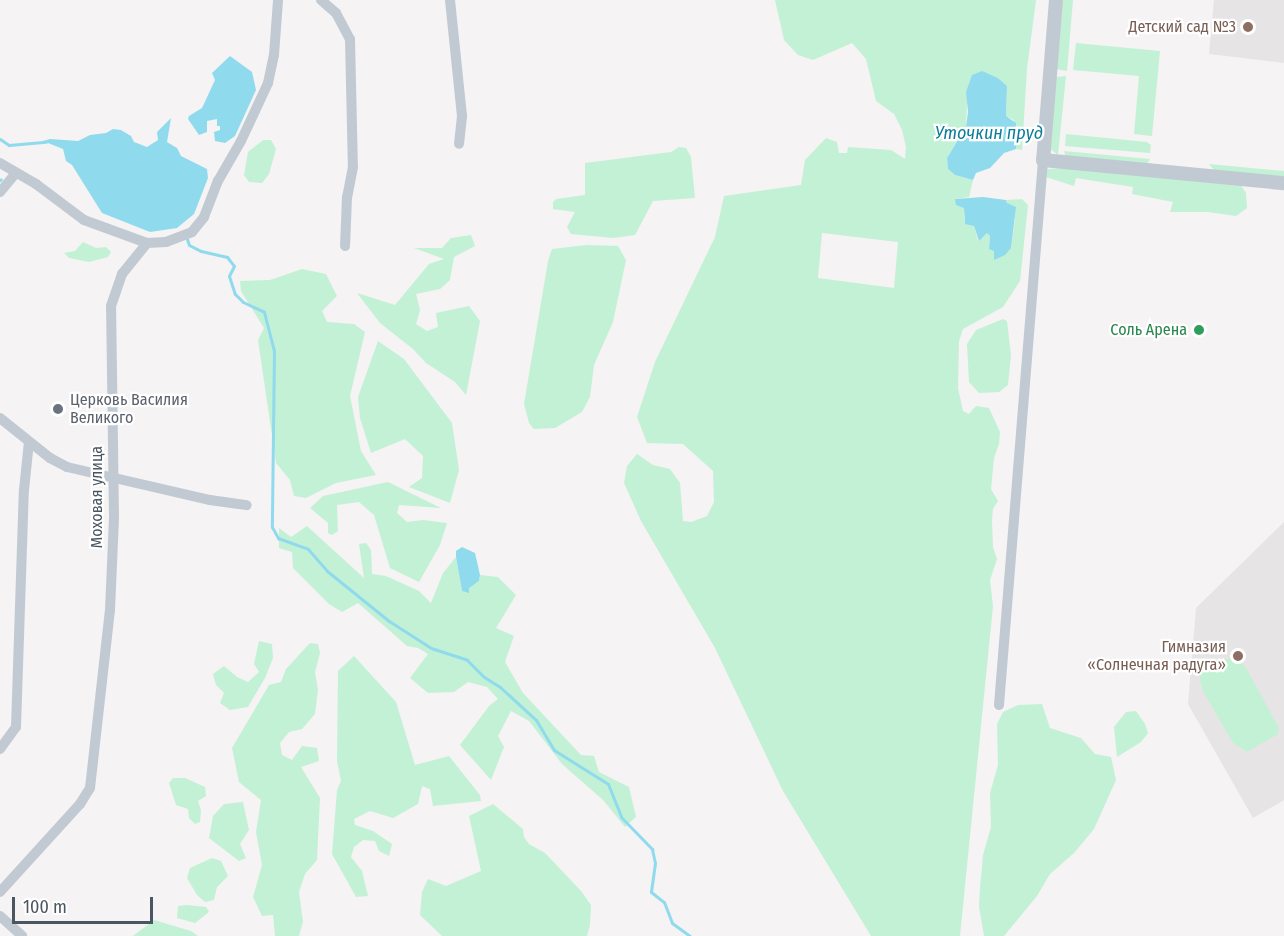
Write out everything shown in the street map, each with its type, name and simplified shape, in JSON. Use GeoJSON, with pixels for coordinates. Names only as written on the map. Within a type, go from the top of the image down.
{"type":"FeatureCollection","features":[{"type":"Feature","properties":{"kind":"street"},"geometry":{"type":"LineString","coordinates":[[0,163],[36,184],[84,220],[147,243],[180,239],[192,232],[204,217],[218,181],[241,141],[268,83],[277,26],[278,0]]}},
{"type":"Feature","properties":{"kind":"street"},"geometry":{"type":"LineString","coordinates":[[321,0],[336,13],[350,39],[354,167],[347,197],[345,246]]}},
{"type":"Feature","properties":{"kind":"street"},"geometry":{"type":"LineString","coordinates":[[450,0],[462,116],[459,144]]}},
{"type":"Feature","properties":{"kind":"street"},"geometry":{"type":"LineString","coordinates":[[999,705],[1056,0]]}},
{"type":"Feature","properties":{"kind":"street"},"geometry":{"type":"LineString","coordinates":[[1043,160],[1284,183]]}},
{"type":"Feature","properties":{"kind":"street"},"geometry":{"type":"LineString","coordinates":[[0,192],[16,173]]}},
{"type":"Feature","properties":{"kind":"street","name":"Моховая улица"},"geometry":{"type":"LineString","coordinates":[[0,892],[80,804],[90,788],[110,610],[114,517],[111,306],[122,274],[147,243]]}},
{"type":"Feature","properties":{"kind":"street"},"geometry":{"type":"LineString","coordinates":[[0,418],[29,442],[67,467],[112,480],[210,500],[247,505]]}},
{"type":"Feature","properties":{"kind":"street"},"geometry":{"type":"LineString","coordinates":[[0,749],[16,727],[24,490],[29,442]]}},
{"type":"Feature","properties":{"kind":"street"},"geometry":{"type":"LineString","coordinates":[[0,916],[22,936]]}},
{"type":"Feature","properties":{"kind":"shaded area","name":"Детский сад №3"},"geometry":{"type":"Polygon","coordinates":[[[1214,0],[1284,0],[1284,63],[1209,54],[1214,0]]]}},
{"type":"Feature","properties":{"kind":"shaded area","name":"Гимназия «Солнечная радуга»"},"geometry":{"type":"Polygon","coordinates":[[[1284,522],[1284,800],[1253,818],[1188,704],[1196,608],[1284,522]]]}},
{"type":"Feature","properties":{"kind":"green space"},"geometry":{"type":"Polygon","coordinates":[[[775,0],[1036,0],[1027,69],[1022,150],[1016,149],[1014,120],[1006,116],[1007,86],[998,78],[990,75],[967,102],[966,127],[947,158],[948,169],[955,175],[973,180],[969,197],[955,199],[964,208],[964,220],[974,226],[978,241],[987,233],[990,236],[989,249],[1011,248],[1015,219],[1006,200],[1022,199],[1028,205],[1020,281],[1003,307],[963,329],[959,341],[958,388],[963,411],[969,414],[976,406],[989,408],[1000,432],[994,458],[991,489],[998,501],[993,509],[992,520],[993,547],[997,559],[990,580],[993,606],[960,936],[871,936],[783,791],[715,648],[641,521],[624,483],[627,466],[637,454],[653,465],[670,469],[680,483],[683,521],[691,522],[707,516],[714,502],[713,471],[683,444],[647,443],[637,417],[655,362],[715,237],[724,196],[801,185],[805,160],[826,138],[837,142],[839,153],[847,153],[848,147],[891,150],[905,159],[906,147],[902,130],[894,114],[876,101],[866,59],[852,43],[813,60],[798,55],[784,40],[775,0]],[[822,233],[818,278],[894,288],[898,242],[822,233]]]}},
{"type":"Feature","properties":{"kind":"green space"},"geometry":{"type":"Polygon","coordinates":[[[1059,0],[1073,0],[1067,71],[1056,69],[1059,0]]]}},
{"type":"Feature","properties":{"kind":"green space"},"geometry":{"type":"Polygon","coordinates":[[[1076,43],[1160,51],[1152,136],[1134,134],[1139,76],[1073,70],[1076,43]]]}},
{"type":"Feature","properties":{"kind":"green space"},"geometry":{"type":"Polygon","coordinates":[[[1066,76],[1058,155],[1049,148],[1055,77],[1066,76]]]}},
{"type":"Feature","properties":{"kind":"green space"},"geometry":{"type":"Polygon","coordinates":[[[1066,134],[1147,142],[1151,145],[1150,153],[1065,146],[1066,134]]]}},
{"type":"Feature","properties":{"kind":"green space"},"geometry":{"type":"Polygon","coordinates":[[[263,140],[271,140],[276,149],[269,174],[262,183],[249,182],[244,175],[248,152],[263,140]]]}},
{"type":"Feature","properties":{"kind":"green space"},"geometry":{"type":"Polygon","coordinates":[[[679,147],[686,148],[691,157],[695,198],[653,201],[635,235],[613,238],[571,234],[567,227],[575,212],[553,209],[553,202],[556,199],[585,195],[585,163],[671,152],[679,147]]]}},
{"type":"Feature","properties":{"kind":"green space"},"geometry":{"type":"Polygon","coordinates":[[[1064,151],[1150,159],[1147,164],[1066,158],[1064,151]]]}},
{"type":"Feature","properties":{"kind":"green space"},"geometry":{"type":"Polygon","coordinates":[[[1209,164],[1284,171],[1284,177],[1215,171],[1209,164]]]}},
{"type":"Feature","properties":{"kind":"green space"},"geometry":{"type":"Polygon","coordinates":[[[1063,168],[1240,184],[1246,193],[1247,208],[1236,216],[1208,212],[1170,212],[1173,202],[1132,194],[1133,187],[1076,178],[1074,186],[1046,177],[1047,169],[1063,168]]]}},
{"type":"Feature","properties":{"kind":"green space"},"geometry":{"type":"Polygon","coordinates":[[[471,235],[475,246],[454,257],[450,280],[440,289],[416,294],[420,310],[416,324],[427,331],[438,327],[436,313],[469,306],[480,321],[466,395],[455,382],[426,363],[413,349],[380,323],[357,293],[395,305],[429,264],[444,259],[414,248],[442,248],[451,238],[471,235]]]}},
{"type":"Feature","properties":{"kind":"green space"},"geometry":{"type":"Polygon","coordinates":[[[83,242],[96,248],[106,247],[111,252],[108,257],[89,262],[69,258],[64,253],[75,251],[83,242]]]}},
{"type":"Feature","properties":{"kind":"green space"},"geometry":{"type":"Polygon","coordinates":[[[587,245],[618,246],[626,260],[613,322],[594,365],[590,397],[582,412],[555,428],[534,429],[529,423],[524,404],[548,261],[552,249],[587,245]]]}},
{"type":"Feature","properties":{"kind":"green space"},"geometry":{"type":"Polygon","coordinates":[[[302,269],[326,274],[337,296],[322,311],[327,322],[354,324],[365,332],[350,396],[361,451],[376,475],[336,483],[306,498],[294,496],[290,480],[276,463],[258,340],[264,328],[241,291],[240,281],[270,280],[302,269]]]}},
{"type":"Feature","properties":{"kind":"green space"},"geometry":{"type":"Polygon","coordinates":[[[1003,319],[1007,321],[1011,355],[1008,385],[999,392],[979,393],[969,382],[967,344],[976,330],[1003,319]]]}},
{"type":"Feature","properties":{"kind":"green space"},"geometry":{"type":"Polygon","coordinates":[[[378,341],[404,359],[452,423],[459,470],[450,503],[409,487],[422,478],[423,456],[405,439],[371,453],[360,418],[358,397],[378,341]]]}},
{"type":"Feature","properties":{"kind":"green space"},"geometry":{"type":"Polygon","coordinates":[[[388,482],[441,508],[399,505],[397,513],[407,522],[423,520],[447,523],[440,545],[419,582],[390,568],[374,515],[359,502],[337,505],[338,531],[332,535],[328,533],[328,523],[310,508],[323,496],[388,482]]]}},
{"type":"Feature","properties":{"kind":"green space"},"geometry":{"type":"Polygon","coordinates":[[[307,526],[364,578],[359,544],[366,543],[371,550],[372,574],[386,576],[419,591],[431,603],[443,573],[456,557],[462,591],[479,581],[480,575],[498,577],[516,595],[496,628],[514,636],[505,662],[523,693],[581,755],[594,756],[599,772],[629,787],[636,817],[625,827],[603,800],[562,764],[529,721],[511,711],[498,736],[504,747],[491,780],[460,745],[489,706],[498,699],[487,687],[468,682],[454,692],[428,693],[410,678],[428,654],[418,648],[407,646],[358,603],[342,612],[329,604],[293,568],[292,552],[279,548],[279,528],[291,537],[307,526]]]}},
{"type":"Feature","properties":{"kind":"green space"},"geometry":{"type":"Polygon","coordinates":[[[259,641],[272,644],[273,658],[265,678],[248,707],[230,710],[220,703],[224,693],[216,685],[213,674],[224,666],[237,677],[248,682],[259,672],[254,664],[259,641]]]}},
{"type":"Feature","properties":{"kind":"green space"},"geometry":{"type":"Polygon","coordinates":[[[310,643],[318,644],[320,653],[315,672],[318,690],[315,714],[302,729],[289,732],[280,743],[282,755],[292,760],[302,746],[317,748],[319,761],[301,767],[320,798],[317,860],[305,874],[299,892],[303,922],[299,936],[275,936],[273,915],[262,916],[253,897],[262,865],[256,832],[261,800],[239,782],[232,748],[269,685],[281,682],[286,669],[310,643]]]}},
{"type":"Feature","properties":{"kind":"green space"},"geometry":{"type":"Polygon","coordinates":[[[354,656],[396,702],[415,765],[449,756],[480,795],[481,801],[433,806],[430,789],[422,786],[418,804],[393,818],[370,811],[354,819],[355,825],[373,831],[392,844],[389,856],[379,851],[375,841],[363,840],[354,847],[351,857],[362,871],[368,896],[356,897],[332,854],[337,790],[341,781],[337,761],[338,671],[354,656]]]}},
{"type":"Feature","properties":{"kind":"green space"},"geometry":{"type":"Polygon","coordinates":[[[1233,656],[1245,666],[1279,728],[1278,734],[1247,752],[1233,743],[1203,691],[1200,680],[1200,674],[1233,656]]]}},
{"type":"Feature","properties":{"kind":"green space"},"geometry":{"type":"Polygon","coordinates":[[[1042,704],[1050,728],[1081,738],[1095,754],[1111,757],[1116,780],[1094,829],[1074,853],[1050,874],[1037,896],[1004,936],[984,936],[979,907],[980,888],[983,855],[991,827],[990,793],[998,765],[997,724],[1003,712],[1018,705],[1042,704]]]}},
{"type":"Feature","properties":{"kind":"green space"},"geometry":{"type":"Polygon","coordinates":[[[1136,711],[1148,733],[1141,742],[1117,757],[1114,727],[1126,712],[1136,711]]]}},
{"type":"Feature","properties":{"kind":"green space"},"geometry":{"type":"Polygon","coordinates":[[[173,778],[185,778],[205,787],[206,796],[198,801],[201,810],[200,822],[195,824],[189,818],[188,809],[176,805],[169,783],[173,778]]]}},
{"type":"Feature","properties":{"kind":"green space"},"geometry":{"type":"Polygon","coordinates":[[[243,802],[249,830],[240,844],[246,858],[239,861],[209,838],[213,816],[224,804],[243,802]]]}},
{"type":"Feature","properties":{"kind":"green space"},"geometry":{"type":"Polygon","coordinates":[[[493,804],[523,829],[524,837],[529,844],[545,853],[591,905],[587,936],[442,936],[420,915],[422,892],[428,879],[446,886],[481,871],[469,816],[493,804]]]}},
{"type":"Feature","properties":{"kind":"green space"},"geometry":{"type":"Polygon","coordinates":[[[212,858],[221,861],[228,876],[217,887],[214,900],[205,902],[197,895],[187,878],[190,868],[212,858]]]}},
{"type":"Feature","properties":{"kind":"green space"},"geometry":{"type":"Polygon","coordinates":[[[178,906],[206,907],[209,912],[195,923],[177,918],[178,906]]]}},
{"type":"Feature","properties":{"kind":"green space"},"geometry":{"type":"Polygon","coordinates":[[[154,920],[191,931],[198,936],[133,936],[154,920]]]}},
{"type":"Feature","properties":{"kind":"water"},"geometry":{"type":"Polygon","coordinates":[[[230,56],[252,72],[256,90],[235,136],[225,143],[215,141],[214,132],[220,130],[220,126],[217,126],[217,119],[207,121],[207,132],[199,135],[188,119],[202,108],[215,80],[212,73],[230,56]]]}},
{"type":"Feature","properties":{"kind":"water","name":"Уточкин пруд"},"geometry":{"type":"Polygon","coordinates":[[[982,71],[998,78],[1007,86],[1006,116],[1016,123],[1016,149],[1004,153],[990,168],[976,173],[973,180],[955,175],[948,169],[947,158],[966,127],[968,112],[966,92],[972,75],[982,71]]]}},
{"type":"Feature","properties":{"kind":"water"},"geometry":{"type":"Polygon","coordinates":[[[171,118],[167,142],[177,148],[181,156],[207,169],[208,178],[194,214],[177,228],[150,232],[102,213],[72,165],[66,161],[63,149],[43,141],[50,139],[78,141],[113,129],[121,130],[131,136],[134,142],[147,147],[158,140],[157,132],[171,118]]]}},
{"type":"Feature","properties":{"kind":"water"},"geometry":{"type":"Polygon","coordinates":[[[983,197],[1006,200],[1007,203],[1016,207],[1011,248],[1005,255],[994,260],[994,251],[989,249],[990,236],[987,233],[979,241],[974,226],[965,224],[964,208],[956,205],[955,199],[983,197]]]}},
{"type":"Feature","properties":{"kind":"water"},"geometry":{"type":"Polygon","coordinates":[[[462,547],[475,553],[480,575],[479,581],[469,588],[469,593],[462,591],[456,557],[456,551],[462,547]]]}},
{"type":"Feature","properties":{"kind":"waterway"},"geometry":{"type":"LineString","coordinates":[[0,139],[9,145],[46,142]]}},
{"type":"Feature","properties":{"kind":"waterway"},"geometry":{"type":"LineString","coordinates":[[187,239],[189,245],[201,251],[227,257],[234,266],[229,276],[235,294],[243,302],[264,312],[274,351],[272,527],[278,538],[308,549],[327,571],[389,621],[431,648],[467,660],[536,720],[554,750],[608,784],[621,817],[652,849],[655,863],[651,892],[664,902],[672,923],[690,936]]}},
{"type":"Feature","properties":{"kind":"place","name":"Детский сад №3"},"geometry":{"type":"Point","coordinates":[1248,27]}},
{"type":"Feature","properties":{"kind":"place","name":"Соль Арена"},"geometry":{"type":"Point","coordinates":[1199,330]}},
{"type":"Feature","properties":{"kind":"place","name":"Церковь Василия Великого"},"geometry":{"type":"Point","coordinates":[58,409]}},
{"type":"Feature","properties":{"kind":"place","name":"Гимназия «Солнечная радуга»"},"geometry":{"type":"Point","coordinates":[1238,656]}}]}
